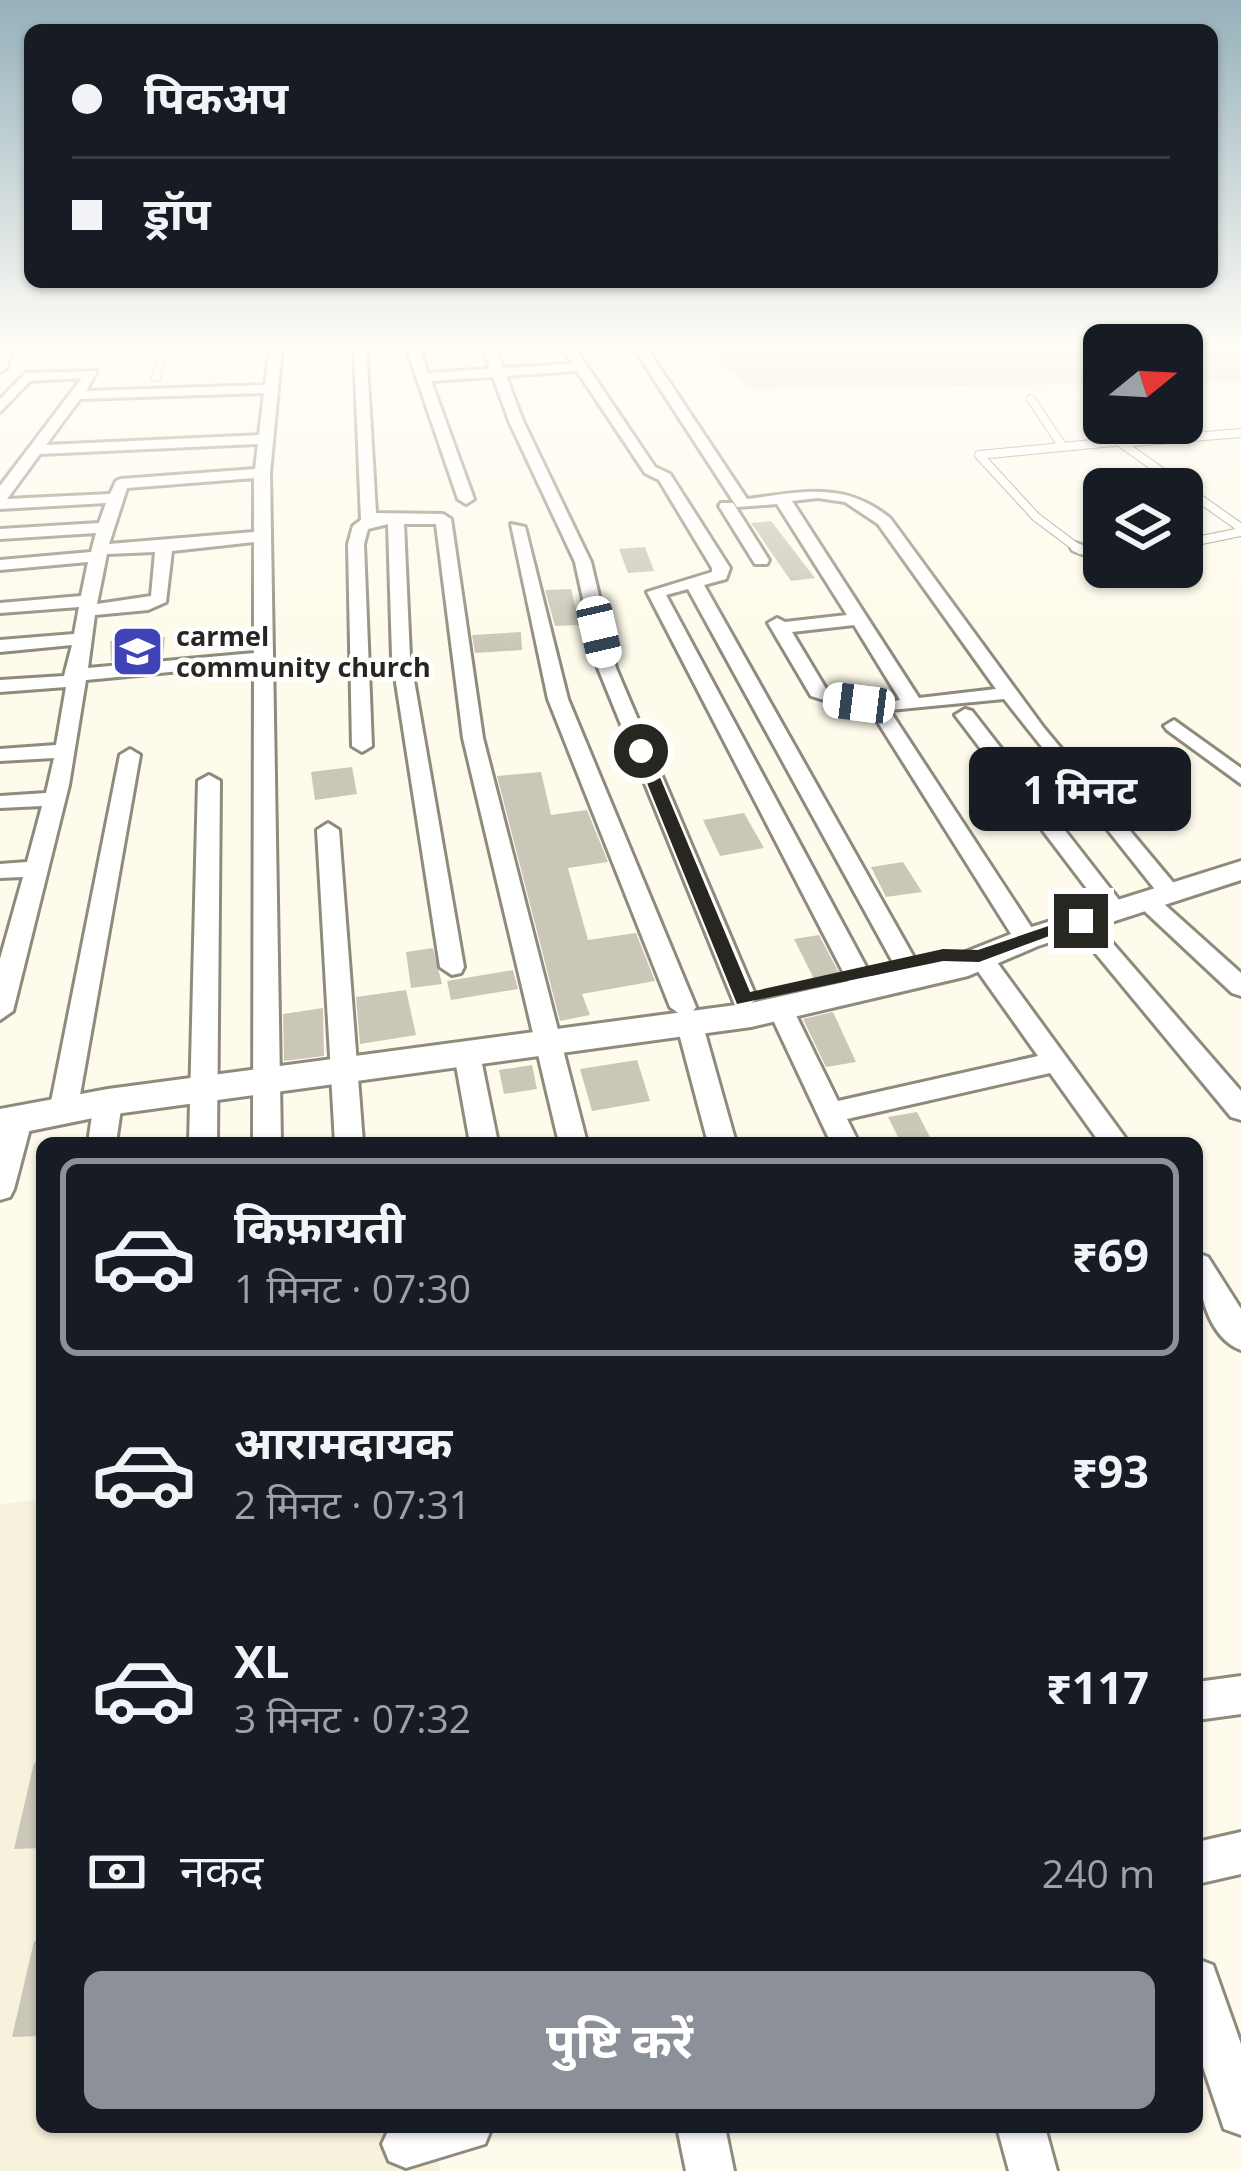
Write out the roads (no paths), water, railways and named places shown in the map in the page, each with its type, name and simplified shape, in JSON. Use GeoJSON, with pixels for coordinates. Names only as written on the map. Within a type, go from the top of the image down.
{"type":"FeatureCollection","features":[{"type":"Feature","properties":{"kind":"street"},"geometry":{"type":"LineString","coordinates":[[0,501],[36,450],[53,448]]}},
{"type":"Feature","properties":{"kind":"street"},"geometry":{"type":"LineString","coordinates":[[266,448],[262,473],[261,658],[267,1137]]}},
{"type":"Feature","properties":{"kind":"street"},"geometry":{"type":"LineString","coordinates":[[366,448],[370,521]]}},
{"type":"Feature","properties":{"kind":"street"},"geometry":{"type":"LineString","coordinates":[[447,448],[466,499]]}},
{"type":"Feature","properties":{"kind":"street"},"geometry":{"type":"LineString","coordinates":[[532,448],[583,562],[607,668],[744,999]]}},
{"type":"Feature","properties":{"kind":"street"},"geometry":{"type":"LineString","coordinates":[[635,448],[650,470],[665,478],[721,568],[720,575],[656,592],[861,982]]}},
{"type":"Feature","properties":{"kind":"street"},"geometry":{"type":"LineString","coordinates":[[701,448],[761,560]]}},
{"type":"Feature","properties":{"kind":"street"},"geometry":{"type":"LineString","coordinates":[[0,1011],[8,933],[36,869],[65,751],[80,639],[116,498],[128,480],[262,473]]}},
{"type":"Feature","properties":{"kind":"street"},"geometry":{"type":"LineString","coordinates":[[686,510],[845,494],[864,501],[901,542],[1009,693],[1144,900]]}},
{"type":"Feature","properties":{"kind":"street"},"geometry":{"type":"LineString","coordinates":[[0,501],[116,498]]}},
{"type":"Feature","properties":{"kind":"street"},"geometry":{"type":"LineString","coordinates":[[783,500],[913,704]]}},
{"type":"Feature","properties":{"kind":"street"},"geometry":{"type":"LineString","coordinates":[[396,519],[401,657],[452,967]]}},
{"type":"Feature","properties":{"kind":"street"},"geometry":{"type":"LineString","coordinates":[[362,746],[356,544],[362,526],[370,521],[443,519],[473,737],[571,1137]]}},
{"type":"Feature","properties":{"kind":"street"},"geometry":{"type":"LineString","coordinates":[[0,534],[107,527]]}},
{"type":"Feature","properties":{"kind":"street"},"geometry":{"type":"LineString","coordinates":[[517,527],[558,699],[686,1015],[720,1137]]}},
{"type":"Feature","properties":{"kind":"street"},"geometry":{"type":"LineString","coordinates":[[0,565],[262,536]]}},
{"type":"Feature","properties":{"kind":"street"},"geometry":{"type":"LineString","coordinates":[[0,608],[156,603],[164,547]]}},
{"type":"Feature","properties":{"kind":"street"},"geometry":{"type":"LineString","coordinates":[[694,583],[909,970]]}},
{"type":"Feature","properties":{"kind":"street"},"geometry":{"type":"LineString","coordinates":[[859,619],[778,626],[821,696],[875,709],[1009,693]]}},
{"type":"Feature","properties":{"kind":"street"},"geometry":{"type":"LineString","coordinates":[[0,646],[80,639]]}},
{"type":"Feature","properties":{"kind":"street"},"geometry":{"type":"LineString","coordinates":[[0,686],[261,658]]}},
{"type":"Feature","properties":{"kind":"street"},"geometry":{"type":"LineString","coordinates":[[875,709],[1027,939]]}},
{"type":"Feature","properties":{"kind":"street"},"geometry":{"type":"LineString","coordinates":[[965,715],[1144,900],[1241,987]]}},
{"type":"Feature","properties":{"kind":"street"},"geometry":{"type":"LineString","coordinates":[[1174,726],[1241,778]]}},
{"type":"Feature","properties":{"kind":"street"},"geometry":{"type":"LineString","coordinates":[[0,755],[65,751]]}},
{"type":"Feature","properties":{"kind":"street"},"geometry":{"type":"LineString","coordinates":[[64,1106],[130,755]]}},
{"type":"Feature","properties":{"kind":"street"},"geometry":{"type":"LineString","coordinates":[[203,1137],[209,781]]}},
{"type":"Feature","properties":{"kind":"street"},"geometry":{"type":"LineString","coordinates":[[0,802],[53,799]]}},
{"type":"Feature","properties":{"kind":"street"},"geometry":{"type":"LineString","coordinates":[[328,830],[349,1137]]}},
{"type":"Feature","properties":{"kind":"street"},"geometry":{"type":"LineString","coordinates":[[0,871],[36,869]]}},
{"type":"Feature","properties":{"kind":"street"},"geometry":{"type":"LineString","coordinates":[[0,1189],[6,1117],[207,1083],[686,1015],[780,1007],[909,970],[956,968],[1027,939],[1241,871]]}},
{"type":"Feature","properties":{"kind":"street"},"geometry":{"type":"LineString","coordinates":[[1081,921],[1241,1110]]}},
{"type":"Feature","properties":{"kind":"street"},"geometry":{"type":"LineString","coordinates":[[979,956],[1111,1137]]}},
{"type":"Feature","properties":{"kind":"street"},"geometry":{"type":"LineString","coordinates":[[686,1015],[744,999],[861,982]]}},
{"type":"Feature","properties":{"kind":"street"},"geometry":{"type":"LineString","coordinates":[[780,1007],[842,1137]]}},
{"type":"Feature","properties":{"kind":"street"},"geometry":{"type":"LineString","coordinates":[[345,1066],[467,1054],[545,1036]]}},
{"type":"Feature","properties":{"kind":"street"},"geometry":{"type":"LineString","coordinates":[[467,1054],[483,1137]]}},
{"type":"Feature","properties":{"kind":"street"},"geometry":{"type":"LineString","coordinates":[[830,1113],[1056,1062]]}},
{"type":"Feature","properties":{"kind":"street"},"geometry":{"type":"LineString","coordinates":[[64,1106],[207,1083]]}},
{"type":"Feature","properties":{"kind":"street"},"geometry":{"type":"LineString","coordinates":[[103,1137],[108,1102]]}},
{"type":"Feature","properties":{"kind":"street"},"geometry":{"type":"LineString","coordinates":[[1203,1275],[1241,1336]]}},
{"type":"Feature","properties":{"kind":"street"},"geometry":{"type":"LineString","coordinates":[[1203,1700],[1241,1695]]}},
{"type":"Feature","properties":{"kind":"street"},"geometry":{"type":"LineString","coordinates":[[1203,1862],[1241,1853]]}},
{"type":"Feature","properties":{"kind":"street"},"geometry":{"type":"LineString","coordinates":[[1203,1999],[1241,2112]]}},
{"type":"Feature","properties":{"kind":"street"},"geometry":{"type":"LineString","coordinates":[[406,2144],[446,2133]]}},
{"type":"Feature","properties":{"kind":"street"},"geometry":{"type":"LineString","coordinates":[[701,2133],[710,2171]]}},
{"type":"Feature","properties":{"kind":"street"},"geometry":{"type":"LineString","coordinates":[[1023,2133],[1033,2171]]}},
{"type":"Feature","properties":{"kind":"lane"},"geometry":{"type":"LineString","coordinates":[[1002,448],[979,457],[1061,538],[1083,553]]}},
{"type":"Feature","properties":{"kind":"lane"},"geometry":{"type":"LineString","coordinates":[[1133,448],[1241,530]]}},
{"type":"Feature","properties":{"kind":"lane"},"geometry":{"type":"LineString","coordinates":[[1203,539],[1241,530]]}},
{"type":"Feature","properties":{"kind":"place","name":"carmel community church"},"geometry":{"type":"Point","coordinates":[137,651]}}]}
